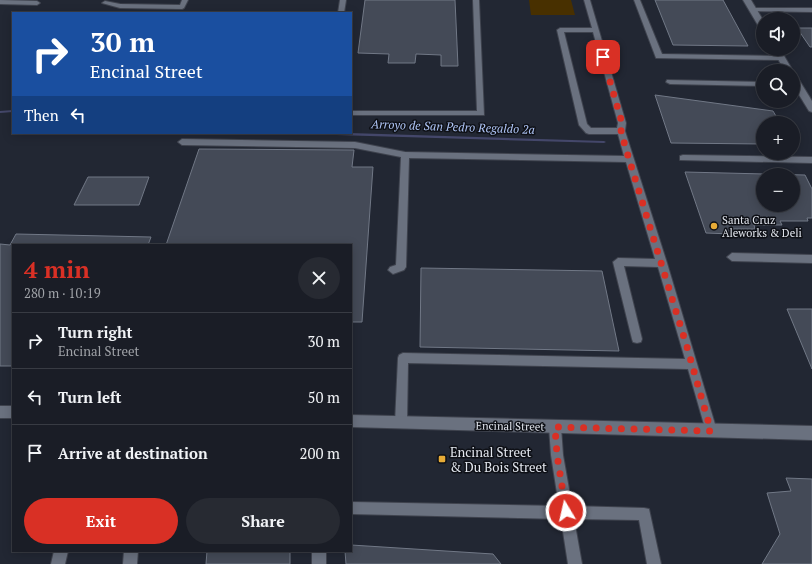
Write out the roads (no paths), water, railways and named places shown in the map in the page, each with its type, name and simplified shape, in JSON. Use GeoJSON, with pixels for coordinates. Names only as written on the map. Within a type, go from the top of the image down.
{"type":"FeatureCollection","features":[{"type":"Feature","properties":{"kind":"street"},"geometry":{"type":"LineString","coordinates":[[747,0],[756,15]]}},
{"type":"Feature","properties":{"kind":"street"},"geometry":{"type":"LineString","coordinates":[[781,58],[785,64]]}},
{"type":"Feature","properties":{"kind":"street"},"geometry":{"type":"LineString","coordinates":[[800,91],[812,109]]}},
{"type":"Feature","properties":{"kind":"street"},"geometry":{"type":"LineString","coordinates":[[0,412],[12,412]]}},
{"type":"Feature","properties":{"kind":"street","name":"Encinal Street"},"geometry":{"type":"LineString","coordinates":[[352,421],[812,433]]}},
{"type":"Feature","properties":{"kind":"lane"},"geometry":{"type":"LineString","coordinates":[[142,6],[146,0]]}},
{"type":"Feature","properties":{"kind":"lane"},"geometry":{"type":"LineString","coordinates":[[161,7],[164,0]]}},
{"type":"Feature","properties":{"kind":"lane"},"geometry":{"type":"LineString","coordinates":[[105,3],[120,6],[182,7],[185,0]]}},
{"type":"Feature","properties":{"kind":"lane"},"geometry":{"type":"LineString","coordinates":[[341,12],[344,0]]}},
{"type":"Feature","properties":{"kind":"lane"},"geometry":{"type":"LineString","coordinates":[[352,113],[481,113],[476,0]]}},
{"type":"Feature","properties":{"kind":"lane"},"geometry":{"type":"LineString","coordinates":[[587,0],[622,123],[621,132],[662,263],[711,431]]}},
{"type":"Feature","properties":{"kind":"lane"},"geometry":{"type":"LineString","coordinates":[[637,0],[659,56],[781,58]]}},
{"type":"Feature","properties":{"kind":"lane"},"geometry":{"type":"LineString","coordinates":[[0,2],[37,3]]}},
{"type":"Feature","properties":{"kind":"lane"},"geometry":{"type":"LineString","coordinates":[[753,10],[812,10]]}},
{"type":"Feature","properties":{"kind":"lane"},"geometry":{"type":"LineString","coordinates":[[595,30],[560,30],[583,125],[589,130],[621,132]]}},
{"type":"Feature","properties":{"kind":"lane"},"geometry":{"type":"LineString","coordinates":[[670,82],[756,84]]}},
{"type":"Feature","properties":{"kind":"lane"},"geometry":{"type":"LineString","coordinates":[[182,142],[355,145],[405,155],[629,159]]}},
{"type":"Feature","properties":{"kind":"lane"},"geometry":{"type":"LineString","coordinates":[[393,270],[401,267],[405,155]]}},
{"type":"Feature","properties":{"kind":"lane"},"geometry":{"type":"LineString","coordinates":[[683,158],[812,160]]}},
{"type":"Feature","properties":{"kind":"lane"},"geometry":{"type":"LineString","coordinates":[[732,258],[812,259]]}},
{"type":"Feature","properties":{"kind":"lane"},"geometry":{"type":"LineString","coordinates":[[637,339],[618,262],[662,263]]}},
{"type":"Feature","properties":{"kind":"lane"},"geometry":{"type":"LineString","coordinates":[[402,423],[403,358],[692,364]]}},
{"type":"Feature","properties":{"kind":"lane"},"geometry":{"type":"LineString","coordinates":[[555,427],[557,455],[575,564]]}},
{"type":"Feature","properties":{"kind":"lane"},"geometry":{"type":"LineString","coordinates":[[352,508],[566,511],[644,514],[654,564]]}},
{"type":"Feature","properties":{"kind":"lane"},"geometry":{"type":"LineString","coordinates":[[58,564],[61,552]]}},
{"type":"Feature","properties":{"kind":"lane"},"geometry":{"type":"LineString","coordinates":[[130,564],[131,552]]}},
{"type":"Feature","properties":{"kind":"lane"},"geometry":{"type":"LineString","coordinates":[[319,552],[319,564]]}},
{"type":"Feature","properties":{"kind":"waterway","name":"Arroyo de San Pedro Regaldo 2a"},"geometry":{"type":"LineString","coordinates":[[0,112],[12,111]]}},
{"type":"Feature","properties":{"kind":"waterway","name":"Arroyo de San Pedro Regaldo 2a"},"geometry":{"type":"LineString","coordinates":[[336,134],[604,142]]}},
{"type":"Feature","properties":{"kind":"place","name":"Santa Cruz Aleworks & Deli"},"geometry":{"type":"Point","coordinates":[714,226]}},
{"type":"Feature","properties":{"kind":"place","name":"Encinal Street & Du Bois Street"},"geometry":{"type":"Point","coordinates":[442,459]}}]}
